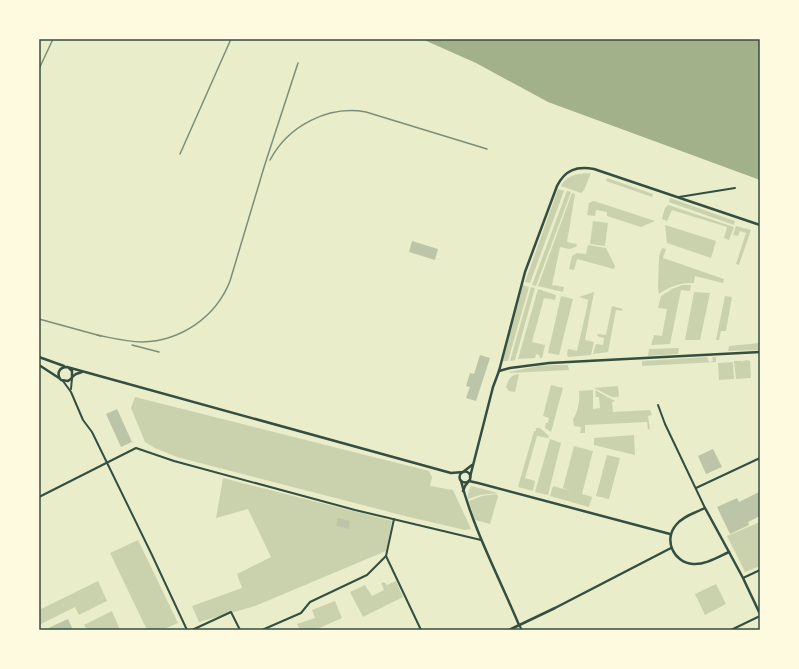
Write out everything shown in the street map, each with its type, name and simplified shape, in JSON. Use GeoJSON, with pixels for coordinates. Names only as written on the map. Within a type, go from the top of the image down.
{"type":"FeatureCollection","features":[{"type":"Feature","properties":{"kind":"street"},"geometry":{"type":"LineString","coordinates":[[463,491],[464,486],[469,481],[525,272],[557,186],[562,177],[570,171],[584,168],[594,169],[760,225]]}},
{"type":"Feature","properties":{"kind":"street"},"geometry":{"type":"LineString","coordinates":[[678,198],[735,188]]}},
{"type":"Feature","properties":{"kind":"street"},"geometry":{"type":"LineString","coordinates":[[499,371],[533,364],[553,362],[760,352]]}},
{"type":"Feature","properties":{"kind":"street"},"geometry":{"type":"LineString","coordinates":[[39,357],[82,372],[451,473],[467,472],[478,483]]}},
{"type":"Feature","properties":{"kind":"street"},"geometry":{"type":"LineString","coordinates":[[39,365],[63,381],[71,392],[83,420],[92,432],[187,630]]}},
{"type":"Feature","properties":{"kind":"street"},"geometry":{"type":"LineString","coordinates":[[59,378],[59,371],[62,368],[68,367]]}},
{"type":"Feature","properties":{"kind":"street"},"geometry":{"type":"LineString","coordinates":[[68,367],[72,371],[70,385],[71,392]]}},
{"type":"Feature","properties":{"kind":"street"},"geometry":{"type":"LineString","coordinates":[[63,381],[68,381],[76,374],[82,372]]}},
{"type":"Feature","properties":{"kind":"street"},"geometry":{"type":"LineString","coordinates":[[658,405],[665,424],[705,508],[743,578],[760,615],[731,630]]}},
{"type":"Feature","properties":{"kind":"street"},"geometry":{"type":"LineString","coordinates":[[39,497],[136,448],[174,461],[355,510],[482,540]]}},
{"type":"Feature","properties":{"kind":"street"},"geometry":{"type":"LineString","coordinates":[[696,488],[760,458]]}},
{"type":"Feature","properties":{"kind":"street"},"geometry":{"type":"LineString","coordinates":[[472,466],[460,476],[463,491],[482,540],[522,630]]}},
{"type":"Feature","properties":{"kind":"street"},"geometry":{"type":"LineString","coordinates":[[451,473],[464,483],[469,481],[478,483],[670,534]]}},
{"type":"Feature","properties":{"kind":"street"},"geometry":{"type":"LineString","coordinates":[[705,508],[683,518],[675,526],[670,534],[671,548],[682,562],[694,564],[706,562],[728,552]]}},
{"type":"Feature","properties":{"kind":"street"},"geometry":{"type":"LineString","coordinates":[[262,630],[301,613],[310,602],[367,575],[386,556],[394,519]]}},
{"type":"Feature","properties":{"kind":"street"},"geometry":{"type":"LineString","coordinates":[[509,630],[671,548]]}},
{"type":"Feature","properties":{"kind":"street"},"geometry":{"type":"LineString","coordinates":[[386,556],[421,630]]}},
{"type":"Feature","properties":{"kind":"street"},"geometry":{"type":"LineString","coordinates":[[743,578],[760,570]]}},
{"type":"Feature","properties":{"kind":"street"},"geometry":{"type":"LineString","coordinates":[[192,630],[231,612],[240,630]]}},
{"type":"Feature","properties":{"kind":"shaded area"},"geometry":{"type":"Polygon","coordinates":[[[422,39],[760,39],[760,180],[548,102],[476,63],[422,39]]]}},
{"type":"Feature","properties":{"kind":"shaded area"},"geometry":{"type":"Polygon","coordinates":[[[591,173],[584,190],[581,193],[561,186],[566,179],[570,177],[577,174],[591,173]]]}},
{"type":"Feature","properties":{"kind":"shaded area"},"geometry":{"type":"Polygon","coordinates":[[[607,178],[653,194],[652,197],[606,181],[607,178]]]}},
{"type":"Feature","properties":{"kind":"shaded area"},"geometry":{"type":"Polygon","coordinates":[[[558,189],[564,191],[530,283],[525,282],[558,189]]]}},
{"type":"Feature","properties":{"kind":"shaded area"},"geometry":{"type":"Polygon","coordinates":[[[567,191],[571,192],[536,286],[532,285],[567,191]]]}},
{"type":"Feature","properties":{"kind":"shaded area"},"geometry":{"type":"Polygon","coordinates":[[[572,193],[575,194],[567,242],[577,244],[576,247],[569,249],[560,247],[552,285],[564,287],[563,292],[538,286],[572,193]]]}},
{"type":"Feature","properties":{"kind":"shaded area"},"geometry":{"type":"Polygon","coordinates":[[[670,198],[735,221],[734,225],[669,202],[670,198]]]}},
{"type":"Feature","properties":{"kind":"shaded area"},"geometry":{"type":"Polygon","coordinates":[[[594,201],[655,221],[641,227],[607,216],[607,212],[596,210],[595,216],[587,215],[589,203],[594,201]]]}},
{"type":"Feature","properties":{"kind":"shaded area"},"geometry":{"type":"Polygon","coordinates":[[[668,205],[734,227],[729,240],[724,238],[727,227],[672,210],[667,221],[662,219],[665,208],[668,205]]]}},
{"type":"Feature","properties":{"kind":"shaded area"},"geometry":{"type":"Polygon","coordinates":[[[593,221],[608,223],[605,246],[590,244],[593,221]]]}},
{"type":"Feature","properties":{"kind":"shaded area"},"geometry":{"type":"Polygon","coordinates":[[[665,225],[716,241],[711,258],[667,243],[665,225]]]}},
{"type":"Feature","properties":{"kind":"shaded area"},"geometry":{"type":"Polygon","coordinates":[[[736,226],[751,230],[739,265],[736,264],[746,233],[740,231],[738,236],[733,235],[736,226]]]}},
{"type":"Feature","properties":{"kind":"shaded area"},"geometry":{"type":"Polygon","coordinates":[[[588,245],[606,248],[615,266],[614,269],[577,259],[574,270],[569,269],[572,256],[577,253],[586,254],[588,245]]]}},
{"type":"Feature","properties":{"kind":"shaded area"},"geometry":{"type":"Polygon","coordinates":[[[662,248],[666,249],[663,258],[724,279],[723,283],[695,276],[694,283],[675,286],[659,294],[659,256],[662,248]]]}},
{"type":"Feature","properties":{"kind":"shaded area"},"geometry":{"type":"Polygon","coordinates":[[[523,285],[529,287],[508,361],[503,361],[523,285]]]}},
{"type":"Feature","properties":{"kind":"shaded area"},"geometry":{"type":"Polygon","coordinates":[[[682,285],[691,285],[690,291],[681,290],[670,344],[651,345],[654,335],[662,336],[667,309],[658,308],[661,296],[682,285]]]}},
{"type":"Feature","properties":{"kind":"shaded area"},"geometry":{"type":"Polygon","coordinates":[[[531,287],[535,288],[515,360],[510,361],[531,287]]]}},
{"type":"Feature","properties":{"kind":"shaded area"},"geometry":{"type":"Polygon","coordinates":[[[538,289],[556,295],[555,300],[544,298],[532,342],[545,345],[542,358],[536,354],[535,358],[518,359],[538,289]]]}},
{"type":"Feature","properties":{"kind":"shaded area"},"geometry":{"type":"Polygon","coordinates":[[[594,292],[585,340],[594,342],[591,355],[568,357],[568,349],[577,351],[587,307],[588,300],[579,297],[594,292]]]}},
{"type":"Feature","properties":{"kind":"shaded area"},"geometry":{"type":"Polygon","coordinates":[[[694,292],[710,293],[700,340],[685,340],[694,292]]]}},
{"type":"Feature","properties":{"kind":"shaded area"},"geometry":{"type":"Polygon","coordinates":[[[561,296],[573,299],[559,355],[548,353],[561,296]]]}},
{"type":"Feature","properties":{"kind":"shaded area"},"geometry":{"type":"Polygon","coordinates":[[[725,296],[732,297],[726,331],[721,331],[719,340],[716,340],[725,296]]]}},
{"type":"Feature","properties":{"kind":"shaded area"},"geometry":{"type":"Polygon","coordinates":[[[612,306],[623,309],[622,311],[616,310],[608,352],[593,354],[596,344],[603,345],[604,338],[597,336],[598,334],[606,335],[612,306]]]}},
{"type":"Feature","properties":{"kind":"shaded area"},"geometry":{"type":"Polygon","coordinates":[[[760,343],[760,350],[728,351],[729,346],[760,343]]]}},
{"type":"Feature","properties":{"kind":"shaded area"},"geometry":{"type":"Polygon","coordinates":[[[679,348],[678,354],[648,356],[649,349],[679,348]]]}},
{"type":"Feature","properties":{"kind":"shaded area"},"geometry":{"type":"Polygon","coordinates":[[[707,357],[709,362],[713,361],[712,357],[716,357],[716,362],[642,366],[642,361],[707,357]]]}},
{"type":"Feature","properties":{"kind":"shaded area"},"geometry":{"type":"Polygon","coordinates":[[[734,361],[742,361],[743,363],[743,361],[750,361],[751,378],[736,379],[734,361]]]}},
{"type":"Feature","properties":{"kind":"shaded area"},"geometry":{"type":"Polygon","coordinates":[[[733,362],[734,379],[719,380],[718,363],[733,362]]]}},
{"type":"Feature","properties":{"kind":"shaded area"},"geometry":{"type":"Polygon","coordinates":[[[568,365],[569,370],[509,372],[538,366],[568,365]]]}},
{"type":"Feature","properties":{"kind":"shaded area"},"geometry":{"type":"Polygon","coordinates":[[[519,374],[515,392],[509,391],[506,387],[509,380],[512,376],[519,374]]]}},
{"type":"Feature","properties":{"kind":"shaded area"},"geometry":{"type":"Polygon","coordinates":[[[551,385],[563,388],[551,432],[545,428],[549,418],[543,416],[551,385]]]}},
{"type":"Feature","properties":{"kind":"shaded area"},"geometry":{"type":"Polygon","coordinates":[[[618,386],[619,397],[612,397],[594,388],[618,386]]]}},
{"type":"Feature","properties":{"kind":"shaded area"},"geometry":{"type":"Polygon","coordinates":[[[593,390],[593,409],[600,408],[599,397],[596,397],[595,390],[615,401],[612,402],[613,412],[650,410],[652,415],[648,416],[650,429],[648,430],[647,422],[585,425],[585,433],[580,433],[581,427],[574,426],[573,419],[578,406],[579,391],[593,390]]]}},
{"type":"Feature","properties":{"kind":"shaded area"},"geometry":{"type":"Polygon","coordinates":[[[135,397],[429,471],[432,477],[430,486],[453,490],[471,529],[465,530],[409,517],[177,457],[145,442],[131,408],[135,397]]]}},
{"type":"Feature","properties":{"kind":"shaded area"},"geometry":{"type":"Polygon","coordinates":[[[536,428],[540,428],[549,436],[548,438],[537,436],[525,478],[535,481],[533,491],[518,487],[536,428]]]}},
{"type":"Feature","properties":{"kind":"shaded area"},"geometry":{"type":"Polygon","coordinates":[[[634,435],[635,455],[594,445],[594,438],[634,435]]]}},
{"type":"Feature","properties":{"kind":"shaded area"},"geometry":{"type":"Polygon","coordinates":[[[550,439],[561,443],[548,495],[535,492],[550,439]]]}},
{"type":"Feature","properties":{"kind":"shaded area"},"geometry":{"type":"Polygon","coordinates":[[[574,446],[593,451],[582,494],[592,497],[589,507],[550,496],[553,486],[571,491],[563,488],[574,446]]]}},
{"type":"Feature","properties":{"kind":"shaded area"},"geometry":{"type":"Polygon","coordinates":[[[607,455],[620,458],[609,499],[596,496],[607,455]]]}},
{"type":"Feature","properties":{"kind":"shaded area"},"geometry":{"type":"Polygon","coordinates":[[[223,478],[392,521],[386,551],[255,606],[199,622],[192,606],[242,588],[237,574],[271,557],[248,509],[216,518],[223,478]]]}},
{"type":"Feature","properties":{"kind":"shaded area"},"geometry":{"type":"Polygon","coordinates":[[[471,486],[498,493],[480,495],[468,499],[468,493],[471,486]]]}},
{"type":"Feature","properties":{"kind":"shaded area"},"geometry":{"type":"Polygon","coordinates":[[[496,494],[498,496],[490,524],[475,520],[469,501],[482,496],[496,494]]]}},
{"type":"Feature","properties":{"kind":"shaded area"},"geometry":{"type":"Polygon","coordinates":[[[760,522],[760,566],[745,572],[727,536],[760,522]]]}},
{"type":"Feature","properties":{"kind":"shaded area"},"geometry":{"type":"Polygon","coordinates":[[[138,540],[178,623],[162,630],[147,630],[110,553],[138,540]]]}},
{"type":"Feature","properties":{"kind":"shaded area"},"geometry":{"type":"Polygon","coordinates":[[[98,581],[107,601],[79,615],[75,607],[39,625],[39,610],[98,581]]]}},
{"type":"Feature","properties":{"kind":"shaded area"},"geometry":{"type":"Polygon","coordinates":[[[396,581],[403,597],[363,617],[350,592],[365,585],[372,596],[384,590],[381,583],[384,582],[387,585],[396,581]]]}},
{"type":"Feature","properties":{"kind":"shaded area"},"geometry":{"type":"Polygon","coordinates":[[[716,584],[726,604],[705,615],[695,594],[716,584]]]}},
{"type":"Feature","properties":{"kind":"shaded area"},"geometry":{"type":"Polygon","coordinates":[[[335,601],[342,618],[315,630],[300,630],[297,624],[315,618],[312,610],[335,601]]]}},
{"type":"Feature","properties":{"kind":"shaded area"},"geometry":{"type":"Polygon","coordinates":[[[112,611],[120,630],[87,630],[84,625],[112,611]]]}},
{"type":"Feature","properties":{"kind":"building"},"geometry":{"type":"Polygon","coordinates":[[[412,241],[438,249],[435,260],[409,252],[412,241]]]}},
{"type":"Feature","properties":{"kind":"building"},"geometry":{"type":"Polygon","coordinates":[[[480,355],[490,358],[476,401],[466,398],[470,387],[466,386],[470,373],[474,374],[480,355]]]}},
{"type":"Feature","properties":{"kind":"building"},"geometry":{"type":"Polygon","coordinates":[[[117,409],[132,442],[121,447],[106,414],[117,409]]]}},
{"type":"Feature","properties":{"kind":"building"},"geometry":{"type":"Polygon","coordinates":[[[713,449],[722,467],[706,474],[698,456],[713,449]]]}},
{"type":"Feature","properties":{"kind":"building"},"geometry":{"type":"Polygon","coordinates":[[[760,493],[760,516],[748,522],[749,525],[730,534],[717,507],[737,498],[739,502],[760,493]]]}},
{"type":"Feature","properties":{"kind":"building"},"geometry":{"type":"Polygon","coordinates":[[[338,518],[350,521],[349,529],[336,526],[338,518]]]}},
{"type":"Feature","properties":{"kind":"building"},"geometry":{"type":"Polygon","coordinates":[[[68,619],[73,630],[44,630],[68,619]]]}},
{"type":"Feature","properties":{"kind":"railway"},"geometry":{"type":"LineString","coordinates":[[39,69],[53,39]]}},
{"type":"Feature","properties":{"kind":"railway"},"geometry":{"type":"LineString","coordinates":[[180,154],[231,39]]}},
{"type":"Feature","properties":{"kind":"railway"},"geometry":{"type":"LineString","coordinates":[[97,335],[120,340],[142,342],[156,341],[183,332],[195,325],[216,306],[230,281],[265,164],[298,63]]}},
{"type":"Feature","properties":{"kind":"railway"},"geometry":{"type":"LineString","coordinates":[[270,160],[287,137],[298,128],[324,115],[352,111],[366,112],[487,149]]}},
{"type":"Feature","properties":{"kind":"railway"},"geometry":{"type":"LineString","coordinates":[[39,319],[101,336]]}},
{"type":"Feature","properties":{"kind":"railway"},"geometry":{"type":"LineString","coordinates":[[132,345],[159,352]]}}]}
